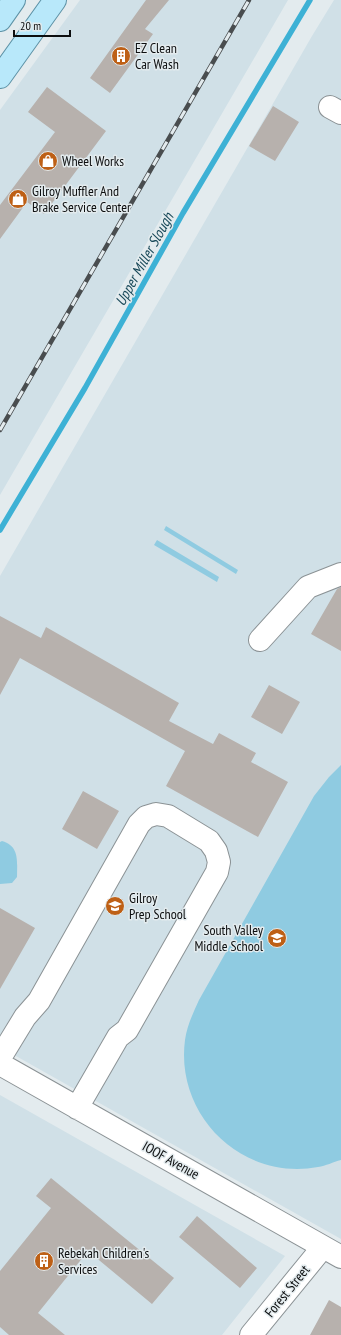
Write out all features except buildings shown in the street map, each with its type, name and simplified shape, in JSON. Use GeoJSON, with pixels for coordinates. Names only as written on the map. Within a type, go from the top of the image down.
{"type":"FeatureCollection","features":[{"type":"Feature","properties":{"kind":"main road"},"geometry":{"type":"LineString","coordinates":[[0,20],[14,0]]}},
{"type":"Feature","properties":{"kind":"main road"},"geometry":{"type":"LineString","coordinates":[[0,77],[55,0]]}},
{"type":"Feature","properties":{"kind":"street"},"geometry":{"type":"LineString","coordinates":[[260,640],[308,587],[341,574]]}},
{"type":"Feature","properties":{"kind":"street"},"geometry":{"type":"LineString","coordinates":[[0,1058],[25,1017],[39,1001],[139,824],[146,817],[156,814],[168,816],[208,841],[216,851],[219,862],[216,872],[127,1030],[118,1037],[77,1108]]}},
{"type":"Feature","properties":{"kind":"street","name":"IOOF Avenue"},"geometry":{"type":"LineString","coordinates":[[0,1064],[332,1252]]}},
{"type":"Feature","properties":{"kind":"street","name":"Forest Street"},"geometry":{"type":"LineString","coordinates":[[251,1335],[332,1252]]}},
{"type":"Feature","properties":{"kind":"shaded area"},"geometry":{"type":"Polygon","coordinates":[[[80,0],[288,0],[0,495],[0,110],[80,0]]]}},
{"type":"Feature","properties":{"kind":"shaded area"},"geometry":{"type":"Polygon","coordinates":[[[334,0],[341,0],[341,1239],[0,1047],[0,576],[334,0]]]}},
{"type":"Feature","properties":{"kind":"shaded area"},"geometry":{"type":"Polygon","coordinates":[[[166,526],[238,570],[236,574],[164,530],[166,526]]]}},
{"type":"Feature","properties":{"kind":"shaded area"},"geometry":{"type":"Polygon","coordinates":[[[157,540],[219,577],[217,582],[154,545],[157,540]]]}},
{"type":"Feature","properties":{"kind":"shaded area","name":"South Valley Middle School"},"geometry":{"type":"Polygon","coordinates":[[[341,765],[341,1160],[324,1166],[290,1169],[264,1164],[240,1153],[219,1137],[203,1117],[191,1094],[185,1068],[185,1040],[192,1015],[199,1000],[314,796],[341,765]]]}},
{"type":"Feature","properties":{"kind":"shaded area"},"geometry":{"type":"Polygon","coordinates":[[[2,841],[8,843],[12,847],[16,855],[17,877],[12,883],[0,884],[0,842],[2,841]]]}},
{"type":"Feature","properties":{"kind":"shaded area"},"geometry":{"type":"Polygon","coordinates":[[[0,1095],[285,1256],[222,1335],[0,1335],[0,1095]]]}},
{"type":"Feature","properties":{"kind":"waterway","name":"Upper Miller Slough"},"geometry":{"type":"LineString","coordinates":[[0,530],[85,388],[183,213],[310,0]]}},
{"type":"Feature","properties":{"kind":"railway"},"geometry":{"type":"LineString","coordinates":[[0,430],[249,0]]}},
{"type":"Feature","properties":{"kind":"place","name":"EZ Clean Car Wash"},"geometry":{"type":"Point","coordinates":[121,56]}},
{"type":"Feature","properties":{"kind":"place","name":"Wheel Works"},"geometry":{"type":"Point","coordinates":[48,161]}},
{"type":"Feature","properties":{"kind":"place","name":"Gilroy Muffler And Brake Service Center"},"geometry":{"type":"Point","coordinates":[18,199]}},
{"type":"Feature","properties":{"kind":"place","name":"Gilroy Prep School"},"geometry":{"type":"Point","coordinates":[115,906]}},
{"type":"Feature","properties":{"kind":"place","name":"South Valley Middle School"},"geometry":{"type":"Point","coordinates":[277,938]}},
{"type":"Feature","properties":{"kind":"place","name":"Rebekah Children's Services"},"geometry":{"type":"Point","coordinates":[44,1261]}}]}
